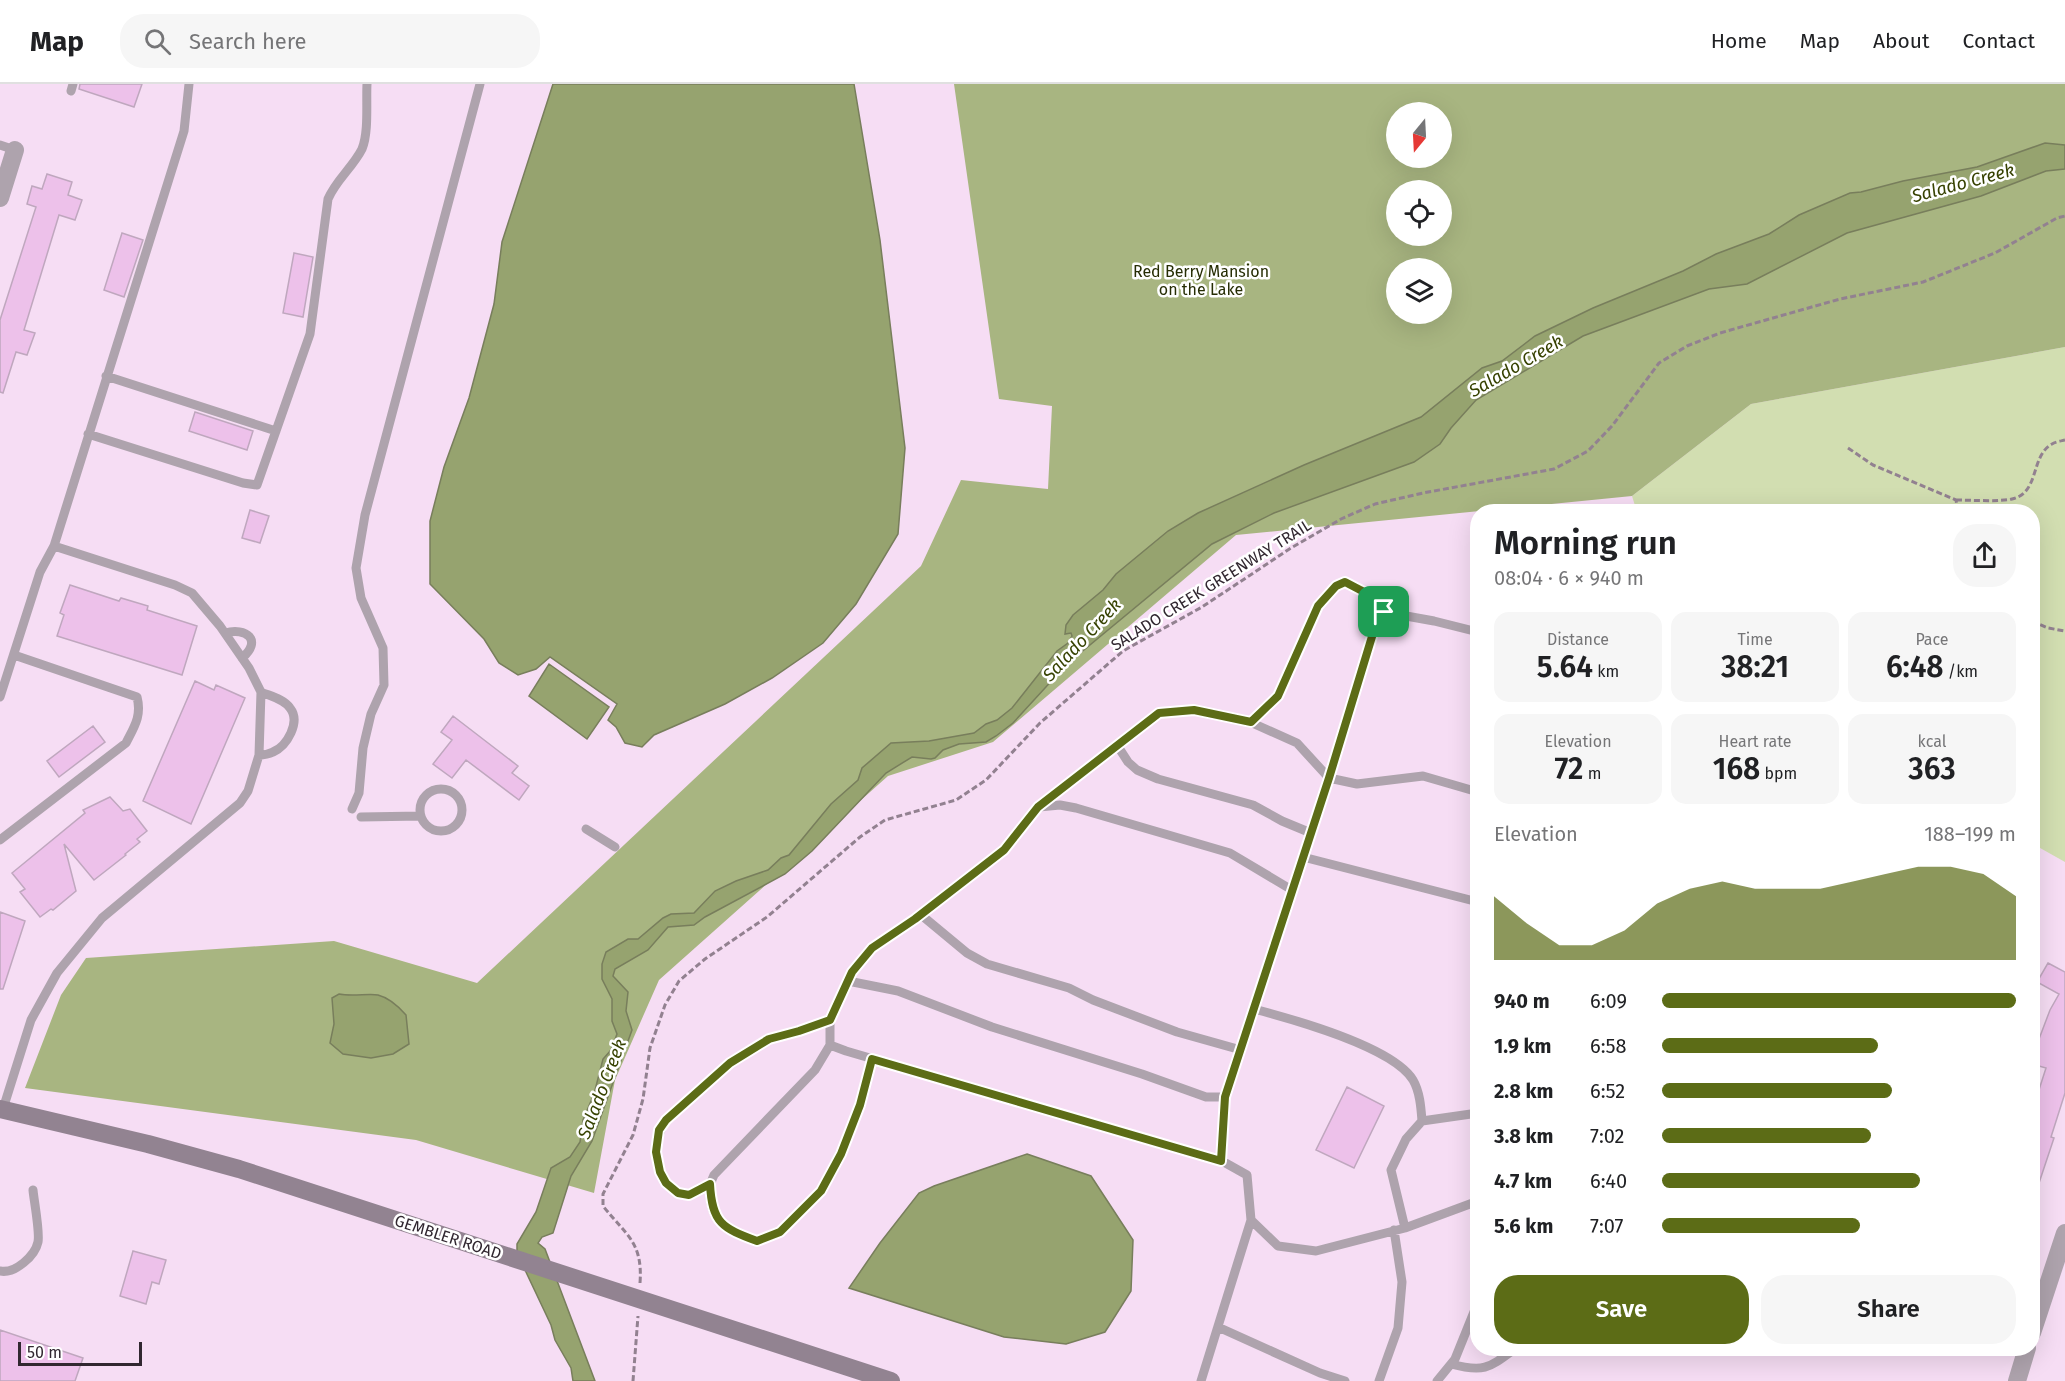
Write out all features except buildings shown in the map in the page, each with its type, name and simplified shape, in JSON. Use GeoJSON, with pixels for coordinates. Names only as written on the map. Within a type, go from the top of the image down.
{"type":"FeatureCollection","features":[{"type":"Feature","properties":{"kind":"main road","name":"GEMBLER ROAD"},"geometry":{"type":"LineString","coordinates":[[1,1112],[182,1153],[239,1169],[891,1381]]}},
{"type":"Feature","properties":{"kind":"street"},"geometry":{"type":"LineString","coordinates":[[0,198],[7,148]]}},
{"type":"Feature","properties":{"kind":"street"},"geometry":{"type":"LineString","coordinates":[[2040,1309],[2065,1233]]}},
{"type":"Feature","properties":{"kind":"street"},"geometry":{"type":"LineString","coordinates":[[2017,1381],[2025,1356]]}},
{"type":"Feature","properties":{"kind":"lane"},"geometry":{"type":"LineString","coordinates":[[0,697],[40,572],[54,546],[184,131],[189,84]]}},
{"type":"Feature","properties":{"kind":"lane"},"geometry":{"type":"LineString","coordinates":[[88,434],[243,483],[257,485],[310,334],[328,199],[333,188],[361,151],[365,139],[367,84]]}},
{"type":"Feature","properties":{"kind":"lane"},"geometry":{"type":"LineString","coordinates":[[352,809],[359,793],[363,748],[371,714],[384,685],[384,648],[362,598],[356,568],[365,515],[480,84]]}},
{"type":"Feature","properties":{"kind":"lane"},"geometry":{"type":"LineString","coordinates":[[106,376],[276,431]]}},
{"type":"Feature","properties":{"kind":"lane"},"geometry":{"type":"LineString","coordinates":[[1,1112],[31,1020],[57,973],[102,918],[240,803],[248,791],[259,756],[261,692],[225,633],[192,593],[175,585],[54,546]]}},
{"type":"Feature","properties":{"kind":"lane"},"geometry":{"type":"LineString","coordinates":[[1251,722],[1278,696],[1318,606],[1336,586],[1345,582],[1366,593],[1384,612],[1470,630]]}},
{"type":"Feature","properties":{"kind":"lane"},"geometry":{"type":"LineString","coordinates":[[1221,1161],[1225,1097],[1329,778],[1374,630],[1384,612]]}},
{"type":"Feature","properties":{"kind":"lane"},"geometry":{"type":"LineString","coordinates":[[225,633],[241,632],[250,637],[251,648],[242,658]]}},
{"type":"Feature","properties":{"kind":"lane"},"geometry":{"type":"LineString","coordinates":[[0,840],[126,743],[140,709],[137,697],[14,655]]}},
{"type":"Feature","properties":{"kind":"lane"},"geometry":{"type":"LineString","coordinates":[[259,756],[274,752],[289,739],[293,723],[292,710],[285,702],[261,692]]}},
{"type":"Feature","properties":{"kind":"lane"},"geometry":{"type":"LineString","coordinates":[[872,1059],[860,1105],[841,1154],[821,1191],[780,1232],[757,1241],[738,1234],[720,1223],[711,1206],[710,1184],[714,1175],[815,1070],[830,1045],[830,1020],[852,972],[872,948],[1004,850],[1038,807],[1159,713],[1194,710],[1251,722],[1297,742],[1329,778],[1356,784],[1423,776],[1470,790]]}},
{"type":"Feature","properties":{"kind":"lane"},"geometry":{"type":"LineString","coordinates":[[1117,745],[1128,762],[1137,770],[1166,782],[1253,806],[1311,834]]}},
{"type":"Feature","properties":{"kind":"lane"},"geometry":{"type":"LineString","coordinates":[[436,790],[449,791],[455,795],[462,807],[459,821],[449,830],[435,830],[424,822],[421,816],[421,803],[430,792],[436,790]]}},
{"type":"Feature","properties":{"kind":"lane"},"geometry":{"type":"LineString","coordinates":[[1038,807],[1060,805],[1076,808],[1230,853],[1292,890]]}},
{"type":"Feature","properties":{"kind":"lane"},"geometry":{"type":"LineString","coordinates":[[361,817],[421,816]]}},
{"type":"Feature","properties":{"kind":"lane"},"geometry":{"type":"LineString","coordinates":[[586,829],[615,847]]}},
{"type":"Feature","properties":{"kind":"lane"},"geometry":{"type":"LineString","coordinates":[[1303,857],[1470,900]]}},
{"type":"Feature","properties":{"kind":"lane"},"geometry":{"type":"LineString","coordinates":[[920,914],[967,953],[987,964],[1069,988],[1093,1000],[1177,1032],[1240,1050]]}},
{"type":"Feature","properties":{"kind":"lane"},"geometry":{"type":"LineString","coordinates":[[848,981],[898,991],[992,1027],[1142,1074],[1206,1097],[1225,1097]]}},
{"type":"Feature","properties":{"kind":"lane"},"geometry":{"type":"LineString","coordinates":[[1254,1009],[1300,1021],[1369,1047],[1401,1068],[1413,1081],[1419,1098],[1422,1121]]}},
{"type":"Feature","properties":{"kind":"lane"},"geometry":{"type":"LineString","coordinates":[[710,1184],[689,1195],[678,1193],[666,1183],[660,1172],[656,1152],[659,1130],[666,1120],[730,1063],[769,1039],[830,1020]]}},
{"type":"Feature","properties":{"kind":"lane"},"geometry":{"type":"LineString","coordinates":[[830,1045],[1221,1161],[1247,1175],[1251,1220],[1201,1381]]}},
{"type":"Feature","properties":{"kind":"lane"},"geometry":{"type":"LineString","coordinates":[[1405,1228],[1391,1170],[1406,1139],[1422,1121],[1470,1114]]}},
{"type":"Feature","properties":{"kind":"lane"},"geometry":{"type":"LineString","coordinates":[[0,1270],[5,1272],[23,1264],[38,1242],[33,1190]]}},
{"type":"Feature","properties":{"kind":"lane"},"geometry":{"type":"LineString","coordinates":[[1251,1220],[1278,1246],[1316,1251],[1405,1228],[1470,1204]]}},
{"type":"Feature","properties":{"kind":"lane"},"geometry":{"type":"LineString","coordinates":[[1379,1381],[1398,1328],[1402,1282],[1394,1230]]}},
{"type":"Feature","properties":{"kind":"lane"},"geometry":{"type":"LineString","coordinates":[[1437,1381],[1451,1364],[1470,1323]]}},
{"type":"Feature","properties":{"kind":"lane"},"geometry":{"type":"LineString","coordinates":[[1218,1327],[1320,1373],[1345,1381]]}},
{"type":"Feature","properties":{"kind":"lane"},"geometry":{"type":"LineString","coordinates":[[1451,1364],[1474,1370],[1493,1365],[1505,1356]]}},
{"type":"Feature","properties":{"kind":"path","name":"SALADO CREEK GREENWAY TRAIL"},"geometry":{"type":"LineString","coordinates":[[631,1237],[603,1206],[603,1194],[633,1135],[643,1099],[650,1048],[664,1005],[679,981],[705,959],[767,917],[860,837],[885,820],[956,800],[986,780],[1040,723],[1123,651],[1202,607],[1291,548],[1341,519],[1375,504],[1554,469],[1588,451],[1612,426],[1659,363],[1687,346],[1720,333],[1840,299],[1923,282],[1995,253],[2057,218],[2065,216]]}},
{"type":"Feature","properties":{"kind":"path"},"geometry":{"type":"LineString","coordinates":[[1848,448],[1872,465],[1956,500],[2012,499],[2023,494],[2031,484],[2040,458],[2049,446],[2065,440]]}},
{"type":"Feature","properties":{"kind":"path"},"geometry":{"type":"LineString","coordinates":[[1956,500],[1957,504]]}},
{"type":"Feature","properties":{"kind":"path"},"geometry":{"type":"LineString","coordinates":[[2040,624],[2065,631]]}},
{"type":"Feature","properties":{"kind":"shaded area"},"geometry":{"type":"Polygon","coordinates":[[[2065,347],[2065,862],[2040,848],[2040,504],[1634,504],[1632,496],[1751,404],[2065,347]]]}},
{"type":"Feature","properties":{"kind":"green space","name":"Red Berry Mansion on the Lake"},"geometry":{"type":"Polygon","coordinates":[[[954,84],[2065,84],[2065,347],[1751,404],[1632,496],[1551,504],[1470,504],[1470,512],[1236,535],[993,742],[888,776],[659,980],[615,1080],[594,1193],[416,1140],[25,1088],[61,995],[86,958],[334,941],[477,983],[921,566],[961,480],[1048,489],[1052,406],[999,399],[954,84]]]}},
{"type":"Feature","properties":{"kind":"water"},"geometry":{"type":"Polygon","coordinates":[[[553,84],[854,84],[880,240],[905,448],[898,534],[856,604],[823,643],[772,678],[725,704],[654,735],[642,747],[625,743],[616,727],[608,720],[617,704],[550,657],[536,669],[518,675],[499,663],[484,639],[430,584],[430,521],[444,467],[469,398],[494,304],[502,242],[553,84]]]}},
{"type":"Feature","properties":{"kind":"water","name":"Salado Creek"},"geometry":{"type":"Polygon","coordinates":[[[2045,143],[2065,145],[2065,169],[2046,171],[1981,196],[1847,233],[1747,284],[1709,289],[1583,336],[1476,400],[1440,444],[1414,462],[1274,513],[1212,544],[1067,664],[1013,723],[996,736],[986,742],[959,744],[943,750],[931,759],[912,757],[886,773],[812,851],[785,874],[694,925],[668,927],[648,950],[615,969],[613,976],[628,992],[626,1011],[632,1030],[592,1141],[571,1176],[553,1233],[542,1237],[538,1243],[545,1249],[595,1381],[573,1381],[571,1368],[555,1340],[551,1325],[517,1253],[517,1244],[536,1212],[551,1168],[570,1157],[580,1142],[583,1120],[594,1094],[603,1059],[611,1050],[617,1034],[612,1021],[612,999],[602,979],[602,964],[606,952],[628,939],[638,939],[671,914],[694,913],[715,891],[768,870],[781,858],[789,855],[831,804],[858,780],[862,768],[891,743],[929,741],[974,733],[986,724],[997,720],[1012,708],[1057,651],[1068,643],[1072,636],[1071,633],[1065,634],[1066,625],[1073,615],[1103,590],[1116,574],[1168,531],[1198,513],[1304,465],[1421,417],[1482,368],[1502,361],[1535,336],[1593,308],[1683,271],[1716,254],[1769,234],[1799,215],[1850,193],[1977,167],[2045,143]]]}},
{"type":"Feature","properties":{"kind":"water"},"geometry":{"type":"Polygon","coordinates":[[[549,664],[609,707],[587,739],[529,696],[549,664]]]}},
{"type":"Feature","properties":{"kind":"water"},"geometry":{"type":"Polygon","coordinates":[[[339,994],[378,995],[397,1006],[406,1015],[409,1044],[393,1054],[371,1058],[343,1054],[330,1043],[334,1024],[332,998],[339,994]]]}},
{"type":"Feature","properties":{"kind":"water"},"geometry":{"type":"Polygon","coordinates":[[[1027,1154],[1091,1176],[1133,1240],[1131,1291],[1105,1332],[1066,1344],[1004,1337],[849,1288],[919,1193],[1027,1154]]]}},
{"type":"Feature","properties":{"kind":"route"},"geometry":{"type":"LineString","coordinates":[[1345,582],[1366,593],[1384,612],[1374,630],[1329,778],[1225,1097],[1221,1161],[872,1059],[860,1105],[841,1154],[821,1191],[780,1232],[757,1241],[738,1234],[720,1223],[711,1206],[710,1184],[689,1195],[678,1193],[666,1183],[660,1172],[656,1152],[659,1130],[666,1120],[730,1063],[769,1039],[830,1020],[852,972],[872,948],[915,919],[1004,850],[1038,807],[1159,713],[1194,710],[1251,722],[1278,696],[1318,606],[1336,586],[1345,582]]}}]}
